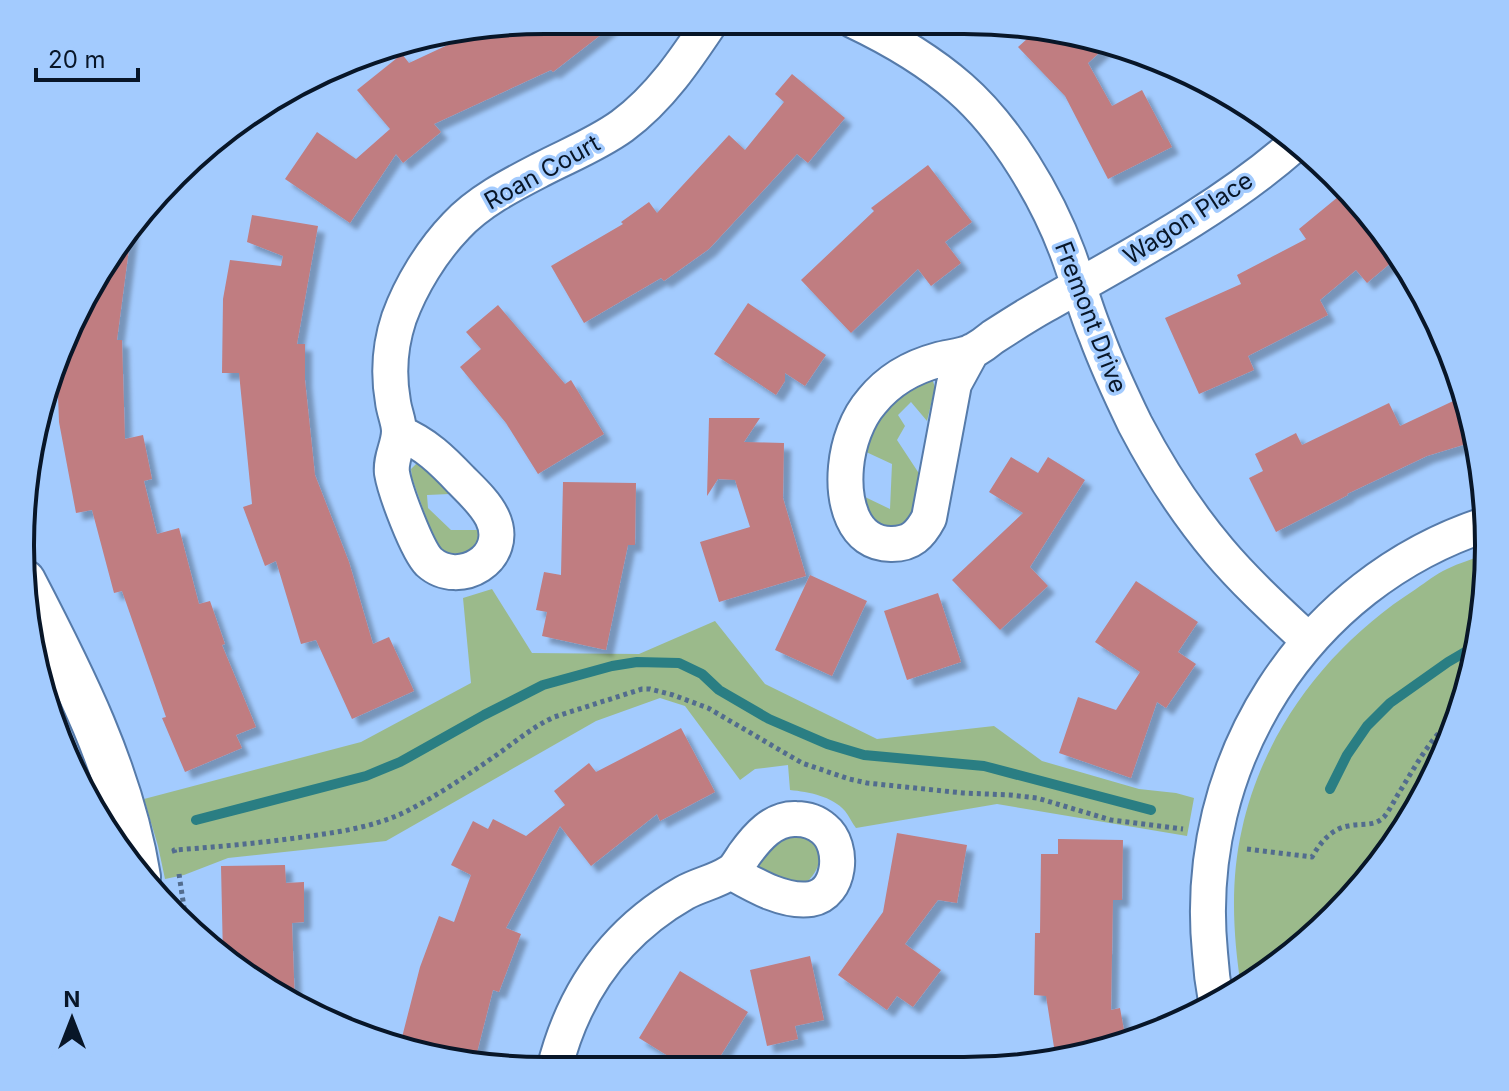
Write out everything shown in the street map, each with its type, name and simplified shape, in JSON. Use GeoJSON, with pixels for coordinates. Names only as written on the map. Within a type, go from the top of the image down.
{"type":"FeatureCollection","features":[{"type":"Feature","properties":{"kind":"street","name":"Roan Court"},"geometry":{"type":"LineString","coordinates":[[399,433],[392,401],[392,348],[399,318],[410,293],[442,243],[473,211],[503,191],[582,150],[624,124],[677,72],[703,34]]}},
{"type":"Feature","properties":{"kind":"street","name":"Fremont Drive"},"geometry":{"type":"LineString","coordinates":[[879,34],[900,45],[962,89],[995,125],[1020,159],[1068,252],[1095,335],[1116,385],[1165,476],[1219,551],[1309,641]]}},
{"type":"Feature","properties":{"kind":"street","name":"Wagon Place"},"geometry":{"type":"LineString","coordinates":[[972,351],[1241,186],[1287,150]]}},
{"type":"Feature","properties":{"kind":"street"},"geometry":{"type":"LineString","coordinates":[[972,351],[954,384],[929,518],[921,533],[911,541],[895,544],[879,544],[867,538],[857,529],[851,515],[846,468],[854,432],[863,413],[887,385],[902,375],[923,364],[972,351]]}},
{"type":"Feature","properties":{"kind":"street"},"geometry":{"type":"LineString","coordinates":[[1215,990],[1207,917],[1210,861],[1219,810],[1239,754],[1278,681],[1309,641],[1360,592],[1441,542],[1474,529]]}},
{"type":"Feature","properties":{"kind":"street"},"geometry":{"type":"LineString","coordinates":[[38,607],[74,677],[90,716],[109,766],[126,838]]}},
{"type":"Feature","properties":{"kind":"street"},"geometry":{"type":"LineString","coordinates":[[557,1057],[573,1011],[587,985],[608,958],[662,907],[684,893],[731,872]]}},
{"type":"Feature","properties":{"kind":"path"},"geometry":{"type":"LineString","coordinates":[[183,906],[174,850],[283,840],[382,821],[409,810],[446,788],[554,717],[642,689],[673,695],[708,708],[802,763],[849,779],[963,793],[1037,798],[1111,820],[1188,830]]}},
{"type":"Feature","properties":{"kind":"path"},"geometry":{"type":"LineString","coordinates":[[1238,847],[1312,857],[1322,841],[1338,829],[1375,823],[1382,819],[1438,735]]}},
{"type":"Feature","properties":{"kind":"green space"},"geometry":{"type":"Polygon","coordinates":[[[927,379],[933,381],[935,388],[927,421],[911,402],[898,415],[905,426],[897,440],[920,475],[914,520],[893,531],[873,518],[865,497],[890,509],[892,464],[864,451],[873,427],[887,408],[905,391],[927,379]]]}},
{"type":"Feature","properties":{"kind":"green space"},"geometry":{"type":"Polygon","coordinates":[[[421,463],[450,494],[427,495],[428,508],[451,530],[481,530],[482,536],[475,549],[455,554],[436,545],[412,478],[411,469],[421,463]]]}},
{"type":"Feature","properties":{"kind":"green space"},"geometry":{"type":"Polygon","coordinates":[[[1475,558],[1471,612],[1458,678],[1422,772],[1389,830],[1348,883],[1301,930],[1240,976],[1234,908],[1238,849],[1252,792],[1266,757],[1305,692],[1329,663],[1385,611],[1439,573],[1475,558]]]}},
{"type":"Feature","properties":{"kind":"green space"},"geometry":{"type":"Polygon","coordinates":[[[492,589],[532,653],[639,654],[715,621],[765,684],[877,739],[994,726],[1042,761],[1139,789],[1194,798],[1187,836],[997,804],[856,828],[845,811],[834,802],[790,790],[788,765],[755,769],[740,780],[685,706],[660,698],[596,721],[386,841],[228,858],[165,879],[144,799],[361,742],[471,683],[463,598],[492,589]]]}},
{"type":"Feature","properties":{"kind":"green space"},"geometry":{"type":"Polygon","coordinates":[[[792,834],[811,839],[819,850],[816,870],[803,884],[757,867],[781,839],[792,834]]]}},
{"type":"Feature","properties":{"kind":"building"},"geometry":{"type":"Polygon","coordinates":[[[602,34],[553,72],[551,70],[434,124],[441,132],[403,163],[396,154],[350,223],[285,179],[317,132],[356,159],[390,129],[357,90],[401,55],[409,63],[452,43],[479,38],[602,34]]]}},
{"type":"Feature","properties":{"kind":"building"},"geometry":{"type":"Polygon","coordinates":[[[1028,38],[1100,52],[1088,63],[1112,106],[1142,90],[1172,147],[1108,179],[1065,96],[1018,47],[1028,38]]]}},
{"type":"Feature","properties":{"kind":"building"},"geometry":{"type":"Polygon","coordinates":[[[792,74],[845,118],[808,163],[797,154],[709,249],[664,281],[661,278],[584,323],[551,266],[623,224],[621,222],[649,202],[657,213],[729,135],[745,150],[784,102],[775,94],[792,74]]]}},
{"type":"Feature","properties":{"kind":"building"},"geometry":{"type":"Polygon","coordinates":[[[928,165],[972,222],[945,242],[961,263],[931,286],[918,269],[851,333],[801,280],[874,211],[871,208],[928,165]]]}},
{"type":"Feature","properties":{"kind":"building"},"geometry":{"type":"Polygon","coordinates":[[[1338,197],[1390,263],[1367,283],[1356,270],[1320,300],[1328,315],[1248,356],[1254,370],[1199,394],[1165,318],[1241,284],[1237,275],[1306,239],[1299,229],[1338,197]]]}},
{"type":"Feature","properties":{"kind":"building"},"geometry":{"type":"Polygon","coordinates":[[[252,215],[318,226],[297,344],[305,344],[305,380],[315,475],[349,562],[373,644],[389,637],[414,691],[352,719],[316,640],[301,644],[276,561],[265,566],[243,507],[252,504],[239,373],[222,373],[223,299],[230,260],[281,266],[283,256],[247,242],[252,215]]]}},
{"type":"Feature","properties":{"kind":"building"},"geometry":{"type":"Polygon","coordinates":[[[129,249],[117,340],[122,340],[125,439],[143,435],[152,479],[144,481],[157,534],[179,528],[199,604],[210,601],[225,644],[222,645],[256,727],[236,735],[242,748],[185,772],[162,718],[166,717],[122,591],[114,593],[92,510],[76,513],[59,422],[58,391],[73,350],[103,290],[129,249]]]}},
{"type":"Feature","properties":{"kind":"building"},"geometry":{"type":"Polygon","coordinates":[[[748,303],[826,355],[805,386],[785,373],[785,381],[776,395],[714,354],[748,303]]]}},
{"type":"Feature","properties":{"kind":"building"},"geometry":{"type":"Polygon","coordinates":[[[498,305],[565,384],[571,380],[604,434],[538,474],[506,423],[460,367],[481,349],[466,332],[498,305]]]}},
{"type":"Feature","properties":{"kind":"building"},"geometry":{"type":"Polygon","coordinates":[[[1454,401],[1465,444],[1427,456],[1276,532],[1249,478],[1263,471],[1255,454],[1296,433],[1302,445],[1389,403],[1400,426],[1454,401]]]}},
{"type":"Feature","properties":{"kind":"building"},"geometry":{"type":"Polygon","coordinates":[[[709,418],[760,418],[744,442],[784,443],[783,498],[806,576],[719,602],[700,542],[750,527],[735,480],[718,479],[707,496],[709,418]]]}},
{"type":"Feature","properties":{"kind":"building"},"geometry":{"type":"Polygon","coordinates":[[[1011,457],[1038,473],[1048,457],[1085,480],[1030,567],[1048,586],[1000,630],[952,580],[1023,513],[989,492],[1011,457]]]}},
{"type":"Feature","properties":{"kind":"building"},"geometry":{"type":"Polygon","coordinates":[[[563,482],[636,483],[635,545],[628,545],[606,650],[542,636],[547,612],[536,610],[544,572],[561,575],[563,482]]]}},
{"type":"Feature","properties":{"kind":"building"},"geometry":{"type":"Polygon","coordinates":[[[810,575],[867,601],[832,676],[775,650],[810,575]]]}},
{"type":"Feature","properties":{"kind":"building"},"geometry":{"type":"Polygon","coordinates":[[[1136,581],[1198,622],[1178,652],[1196,664],[1166,708],[1157,702],[1131,778],[1059,753],[1078,697],[1116,710],[1140,672],[1095,642],[1136,581]]]}},
{"type":"Feature","properties":{"kind":"building"},"geometry":{"type":"Polygon","coordinates":[[[938,593],[961,662],[907,680],[884,611],[938,593]]]}},
{"type":"Feature","properties":{"kind":"building"},"geometry":{"type":"Polygon","coordinates":[[[681,728],[715,792],[660,821],[657,814],[591,866],[560,826],[506,928],[521,934],[499,992],[493,990],[477,1053],[402,1037],[420,967],[439,916],[454,922],[471,875],[451,865],[473,821],[488,829],[493,819],[526,836],[565,805],[554,791],[589,763],[596,772],[681,728]]]}},
{"type":"Feature","properties":{"kind":"building"},"geometry":{"type":"Polygon","coordinates":[[[897,833],[967,845],[957,903],[938,900],[905,944],[941,970],[913,1007],[897,996],[887,1010],[838,975],[883,912],[897,833]]]}},
{"type":"Feature","properties":{"kind":"building"},"geometry":{"type":"Polygon","coordinates":[[[1058,839],[1123,840],[1122,900],[1113,900],[1111,1010],[1120,1008],[1124,1031],[1054,1049],[1046,996],[1034,995],[1035,933],[1040,933],[1041,854],[1058,854],[1058,839]]]}},
{"type":"Feature","properties":{"kind":"building"},"geometry":{"type":"Polygon","coordinates":[[[285,865],[286,883],[304,882],[304,922],[292,923],[294,990],[261,971],[223,942],[221,866],[285,865]]]}},
{"type":"Feature","properties":{"kind":"building"},"geometry":{"type":"Polygon","coordinates":[[[810,956],[824,1020],[795,1026],[798,1039],[767,1046],[750,970],[810,956]]]}},
{"type":"Feature","properties":{"kind":"building"},"geometry":{"type":"Polygon","coordinates":[[[680,971],[748,1012],[720,1057],[670,1057],[639,1038],[680,971]]]}},
{"type":"Feature","properties":{"kind":"waterway"},"geometry":{"type":"LineString","coordinates":[[1330,789],[1347,755],[1367,726],[1390,703],[1463,653]]}},
{"type":"Feature","properties":{"kind":"waterway"},"geometry":{"type":"LineString","coordinates":[[196,820],[366,776],[400,762],[543,685],[637,662],[679,663],[702,674],[719,690],[769,719],[827,744],[864,755],[984,766],[1151,810]]}}]}
